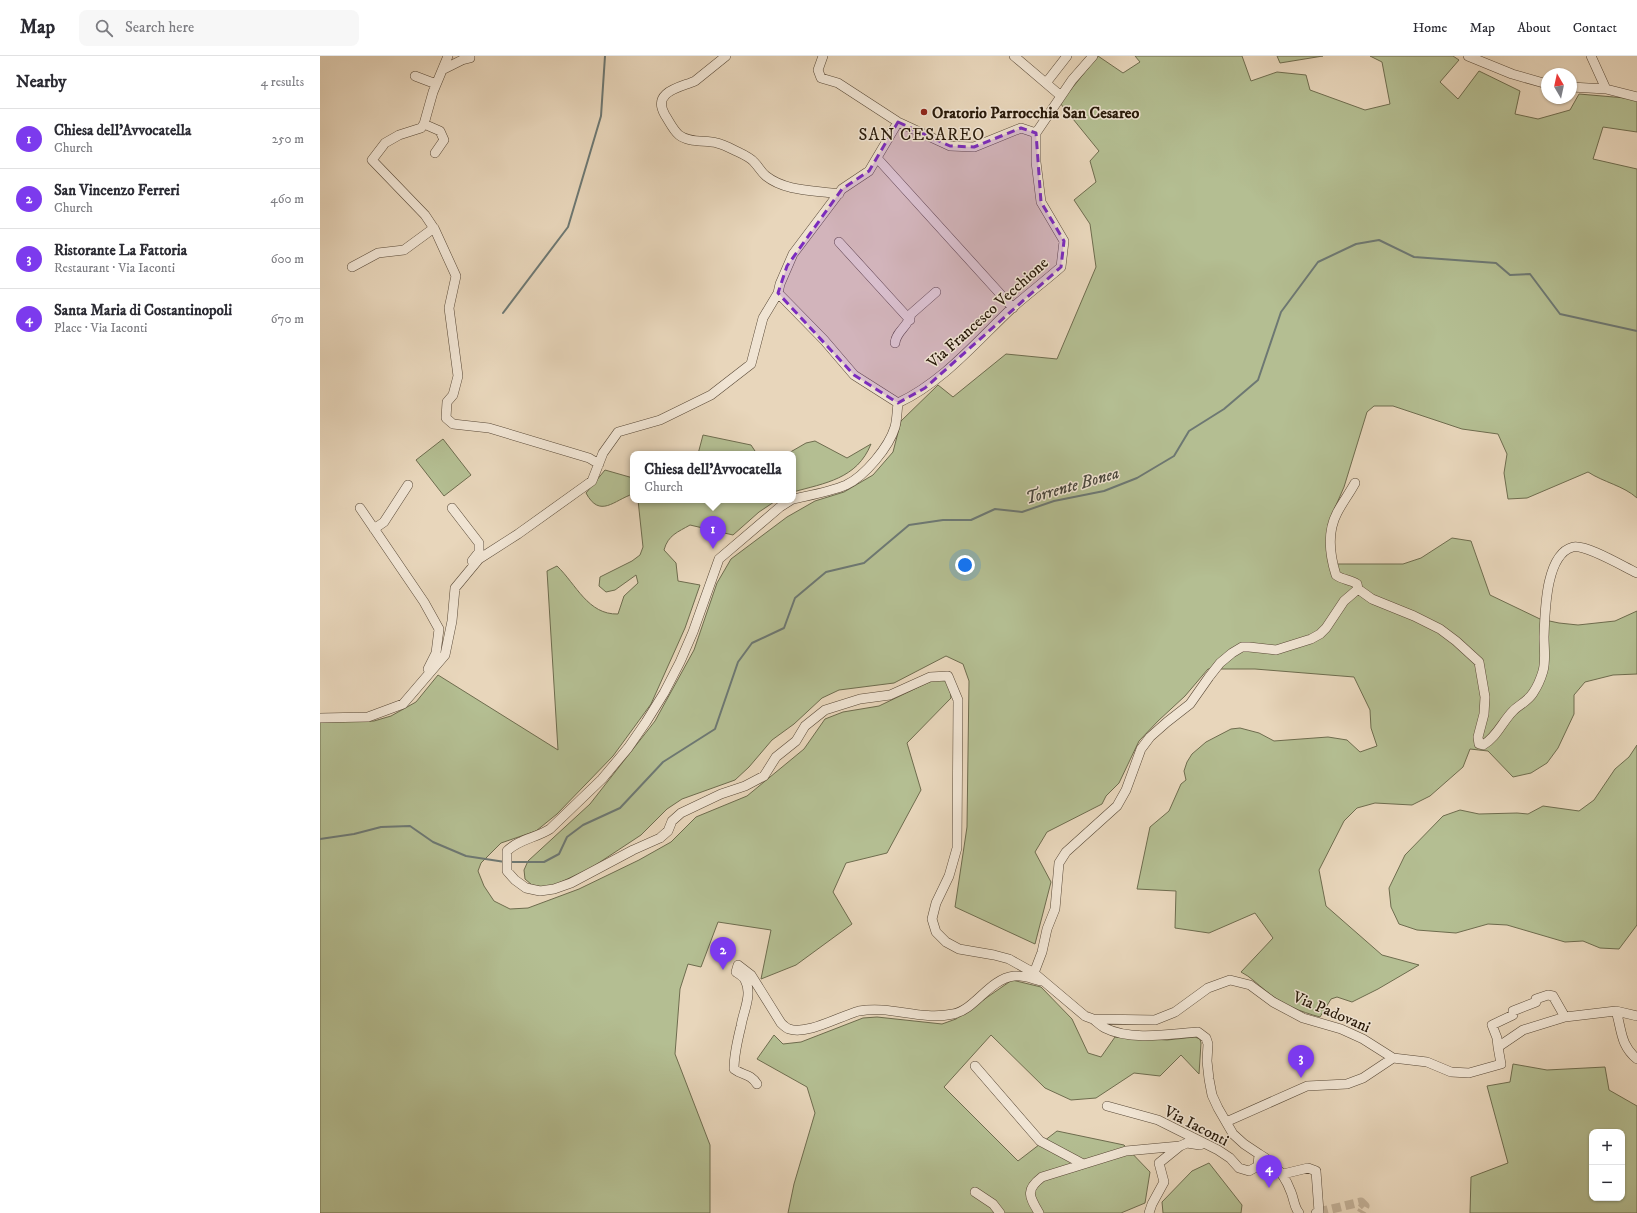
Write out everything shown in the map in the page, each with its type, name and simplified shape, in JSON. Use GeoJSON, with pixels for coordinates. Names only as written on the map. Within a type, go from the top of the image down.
{"type":"FeatureCollection","features":[{"type":"Feature","properties":{"kind":"street"},"geometry":{"type":"LineString","coordinates":[[448,56],[436,84],[424,124],[421,128],[399,135],[385,143],[372,160],[425,215],[434,228],[456,276],[449,308],[458,376],[453,395],[447,402],[446,418],[453,424],[489,428],[589,458],[598,464]]}},
{"type":"Feature","properties":{"kind":"street"},"geometry":{"type":"LineString","coordinates":[[442,70],[462,60],[470,58],[470,56]]}},
{"type":"Feature","properties":{"kind":"street"},"geometry":{"type":"LineString","coordinates":[[726,56],[695,81],[690,84],[682,85],[666,95],[662,102],[662,106],[677,133],[691,140],[718,143],[735,150],[754,162],[766,177],[777,182],[818,192],[839,194]]}},
{"type":"Feature","properties":{"kind":"street"},"geometry":{"type":"LineString","coordinates":[[823,56],[818,70],[821,78],[838,83],[857,97],[869,102],[898,122],[950,146],[974,147],[1021,128],[1036,133],[1072,80],[1093,56]]}},
{"type":"Feature","properties":{"kind":"street"},"geometry":{"type":"LineString","coordinates":[[1014,56],[1061,96]]}},
{"type":"Feature","properties":{"kind":"street"},"geometry":{"type":"LineString","coordinates":[[1046,83],[1067,56]]}},
{"type":"Feature","properties":{"kind":"street"},"geometry":{"type":"LineString","coordinates":[[1469,56],[1512,74],[1541,82]]}},
{"type":"Feature","properties":{"kind":"street"},"geometry":{"type":"LineString","coordinates":[[1591,56],[1606,88]]}},
{"type":"Feature","properties":{"kind":"street"},"geometry":{"type":"LineString","coordinates":[[415,76],[436,84]]}},
{"type":"Feature","properties":{"kind":"street"},"geometry":{"type":"LineString","coordinates":[[1577,87],[1606,88],[1637,97]]}},
{"type":"Feature","properties":{"kind":"street"},"geometry":{"type":"LineString","coordinates":[[320,718],[368,718],[403,704],[445,654],[452,621],[455,588],[479,559],[518,534],[592,481],[603,453],[618,432],[660,420],[711,395],[751,364],[763,318],[778,293],[780,284],[793,254],[842,189],[869,171],[898,122]]}},
{"type":"Feature","properties":{"kind":"street"},"geometry":{"type":"LineString","coordinates":[[424,124],[440,131],[444,140],[435,153]]}},
{"type":"Feature","properties":{"kind":"street","name":"Via Francesco Vecchione"},"geometry":{"type":"LineString","coordinates":[[898,403],[920,391],[968,353],[1013,308],[1061,267],[1064,241],[1041,202],[1036,162],[1036,133]]}},
{"type":"Feature","properties":{"kind":"street"},"geometry":{"type":"LineString","coordinates":[[877,158],[1013,308]]}},
{"type":"Feature","properties":{"kind":"street"},"geometry":{"type":"LineString","coordinates":[[352,267],[378,253],[404,250],[434,228]]}},
{"type":"Feature","properties":{"kind":"street"},"geometry":{"type":"LineString","coordinates":[[839,242],[910,320]]}},
{"type":"Feature","properties":{"kind":"street"},"geometry":{"type":"LineString","coordinates":[[895,343],[896,337],[910,320],[910,314],[936,292]]}},
{"type":"Feature","properties":{"kind":"street"},"geometry":{"type":"LineString","coordinates":[[778,293],[824,340],[854,375],[898,403],[895,427],[889,441],[877,458],[856,480],[840,488],[796,499]]}},
{"type":"Feature","properties":{"kind":"street"},"geometry":{"type":"LineString","coordinates":[[1355,483],[1336,514],[1331,528],[1330,537],[1336,575],[1339,578],[1352,581],[1357,584],[1358,590],[1372,599],[1414,616],[1440,629],[1479,662],[1485,697],[1484,714],[1478,737],[1479,744],[1483,745],[1489,742],[1514,710],[1534,692],[1544,662],[1544,637],[1551,572],[1564,551],[1574,547],[1584,547],[1637,573]]}},
{"type":"Feature","properties":{"kind":"street"},"geometry":{"type":"LineString","coordinates":[[374,529],[384,522],[408,485]]}},
{"type":"Feature","properties":{"kind":"street","name":"Via Padovani"},"geometry":{"type":"LineString","coordinates":[[787,503],[780,507],[719,559],[695,626],[680,662],[646,722],[628,748],[602,779],[550,829],[544,833],[519,842],[510,847],[507,851],[508,871],[515,880],[526,888],[540,891],[554,889],[571,883],[660,838],[668,831],[672,821],[681,813],[721,794],[745,786],[764,776],[776,757],[796,740],[805,726],[825,710],[860,699],[890,695],[930,677],[948,676],[958,700],[957,848],[949,876],[936,903],[932,919],[936,932],[946,942],[959,950],[994,955],[1009,959],[1034,973],[1085,1016],[1093,1018],[1154,1020],[1175,1012],[1208,988],[1230,980],[1250,985],[1273,1002],[1303,1018],[1341,1029],[1363,1039],[1393,1058]]}},
{"type":"Feature","properties":{"kind":"street"},"geometry":{"type":"LineString","coordinates":[[360,508],[424,602],[438,629],[436,653],[421,684]]}},
{"type":"Feature","properties":{"kind":"street"},"geometry":{"type":"LineString","coordinates":[[452,508],[479,543],[479,552],[462,574],[465,576]]}},
{"type":"Feature","properties":{"kind":"street"},"geometry":{"type":"LineString","coordinates":[[1034,973],[1042,952],[1054,909],[1059,863],[1066,852],[1117,806],[1126,790],[1141,749],[1150,737],[1190,704],[1220,663],[1232,653],[1242,647],[1276,650],[1311,640],[1326,628],[1344,601],[1358,590]]}},
{"type":"Feature","properties":{"kind":"street"},"geometry":{"type":"LineString","coordinates":[[757,1084],[749,1075],[739,1073],[734,1069],[734,1058],[746,1008],[748,988],[745,979],[736,972],[738,965],[751,975],[781,1023],[788,1029],[800,1030],[873,1009],[882,1009],[931,1017],[955,1014],[974,1001],[994,984],[1005,978],[1015,976],[1026,977],[1044,982]]}},
{"type":"Feature","properties":{"kind":"street"},"geometry":{"type":"LineString","coordinates":[[1393,1058],[1427,1062],[1451,1072],[1469,1073],[1501,1064],[1497,1038],[1492,1025],[1513,1014],[1513,1011],[1536,1002],[1536,999],[1548,995],[1553,996],[1565,1017]]}},
{"type":"Feature","properties":{"kind":"street"},"geometry":{"type":"LineString","coordinates":[[1498,1047],[1522,1030],[1565,1017],[1616,1011],[1637,1016]]}},
{"type":"Feature","properties":{"kind":"street"},"geometry":{"type":"LineString","coordinates":[[1616,1011],[1622,1037],[1630,1053],[1637,1059]]}},
{"type":"Feature","properties":{"kind":"street","name":"Via Iaconti"},"geometry":{"type":"LineString","coordinates":[[1093,1018],[1105,1028],[1139,1036],[1198,1032],[1203,1035],[1208,1044],[1206,1061],[1212,1094],[1226,1122],[1233,1134],[1244,1144],[1271,1161],[1283,1174],[1291,1191],[1296,1209],[1299,1213]]}},
{"type":"Feature","properties":{"kind":"street","name":"Via Iaconti"},"geometry":{"type":"LineString","coordinates":[[1226,1122],[1307,1086],[1347,1084],[1363,1078],[1393,1058]]}},
{"type":"Feature","properties":{"kind":"street"},"geometry":{"type":"LineString","coordinates":[[976,1066],[1040,1141],[1083,1164]]}},
{"type":"Feature","properties":{"kind":"street","name":"Via Iaconti"},"geometry":{"type":"LineString","coordinates":[[1107,1106],[1158,1120],[1230,1158],[1239,1168],[1249,1171],[1258,1166],[1259,1154]]}},
{"type":"Feature","properties":{"kind":"street"},"geometry":{"type":"LineString","coordinates":[[1149,1213],[1152,1204],[1164,1182],[1159,1163],[1180,1146],[1187,1143],[1208,1146]]}},
{"type":"Feature","properties":{"kind":"street"},"geometry":{"type":"LineString","coordinates":[[1039,1213],[1030,1196],[1030,1190],[1042,1177],[1126,1151],[1180,1146]]}},
{"type":"Feature","properties":{"kind":"street"},"geometry":{"type":"LineString","coordinates":[[1283,1174],[1308,1168],[1316,1171],[1319,1212],[1316,1213]]}},
{"type":"Feature","properties":{"kind":"street"},"geometry":{"type":"LineString","coordinates":[[975,1192],[993,1204],[1000,1213]]}},
{"type":"Feature","properties":{"kind":"highlighted area"},"geometry":{"type":"Polygon","coordinates":[[[898,122],[950,146],[974,147],[1021,128],[1036,133],[1041,202],[1064,241],[1061,267],[925,388],[898,403],[854,375],[778,293],[787,266],[842,189],[869,171],[898,122]]]}},
{"type":"Feature","properties":{"kind":"green space"},"geometry":{"type":"Polygon","coordinates":[[[1098,56],[1123,73],[1140,62],[1135,56],[1242,56],[1251,81],[1277,72],[1306,75],[1310,90],[1365,110],[1390,104],[1382,62],[1370,56],[1453,56],[1459,60],[1440,82],[1458,99],[1479,71],[1520,91],[1515,114],[1538,119],[1570,110],[1573,104],[1577,104],[1577,98],[1579,94],[1637,99],[1637,132],[1603,127],[1593,159],[1637,169],[1637,498],[1626,490],[1588,472],[1527,498],[1508,499],[1504,473],[1507,454],[1498,434],[1462,429],[1393,406],[1374,406],[1367,412],[1344,487],[1330,519],[1331,564],[1403,564],[1421,558],[1452,538],[1471,541],[1490,595],[1540,619],[1578,625],[1615,621],[1637,611],[1637,674],[1613,675],[1585,682],[1574,695],[1574,714],[1558,748],[1547,763],[1531,773],[1513,777],[1488,751],[1470,749],[1463,767],[1430,796],[1412,805],[1375,803],[1357,808],[1344,821],[1319,870],[1326,906],[1382,955],[1419,965],[1352,1002],[1337,997],[1331,999],[1320,1017],[1285,1004],[1241,972],[1273,938],[1255,913],[1209,933],[1175,928],[1176,891],[1137,889],[1150,827],[1169,811],[1181,784],[1186,780],[1184,771],[1187,762],[1192,754],[1206,742],[1231,729],[1240,728],[1259,733],[1274,741],[1328,737],[1347,740],[1360,752],[1377,746],[1371,728],[1370,710],[1354,677],[1255,669],[1208,669],[1185,696],[1139,741],[1119,783],[1106,796],[1102,804],[1047,832],[1035,852],[1051,882],[1035,944],[955,907],[967,827],[969,681],[963,664],[946,656],[894,683],[839,690],[822,698],[794,724],[772,740],[749,767],[735,780],[682,799],[667,809],[641,835],[591,868],[548,888],[532,885],[525,879],[524,870],[528,861],[590,804],[655,721],[694,650],[717,583],[731,559],[787,517],[815,501],[844,492],[873,475],[893,452],[901,421],[938,385],[953,397],[1006,354],[1057,359],[1096,267],[1090,224],[1074,200],[1096,182],[1090,161],[1099,151],[1060,103],[1098,56]]]}},
{"type":"Feature","properties":{"kind":"green space"},"geometry":{"type":"Polygon","coordinates":[[[1277,56],[1323,56],[1280,63],[1277,56]]]}},
{"type":"Feature","properties":{"kind":"green space"},"geometry":{"type":"Polygon","coordinates":[[[703,435],[751,445],[755,451],[699,451],[703,435]]]}},
{"type":"Feature","properties":{"kind":"green space"},"geometry":{"type":"Polygon","coordinates":[[[443,439],[471,475],[444,496],[416,460],[443,439]]]}},
{"type":"Feature","properties":{"kind":"green space"},"geometry":{"type":"Polygon","coordinates":[[[815,441],[847,458],[871,444],[865,456],[849,472],[839,478],[817,486],[796,491],[796,451],[792,451],[806,443],[815,441]]]}},
{"type":"Feature","properties":{"kind":"green space"},"geometry":{"type":"Polygon","coordinates":[[[605,470],[630,477],[630,495],[608,506],[597,505],[591,501],[586,493],[605,470]]]}},
{"type":"Feature","properties":{"kind":"green space"},"geometry":{"type":"Polygon","coordinates":[[[638,503],[772,503],[759,512],[733,535],[690,525],[674,534],[668,541],[664,550],[676,563],[678,581],[700,585],[685,628],[651,704],[613,756],[557,814],[536,831],[501,843],[481,863],[478,871],[484,886],[494,901],[510,909],[528,908],[579,889],[639,860],[671,842],[696,817],[747,796],[804,749],[825,719],[843,712],[879,706],[929,682],[937,680],[946,681],[950,689],[951,698],[907,743],[921,790],[887,853],[846,863],[833,892],[852,924],[796,965],[761,979],[771,930],[718,922],[701,967],[688,964],[680,989],[675,1054],[710,1145],[710,1213],[320,1213],[320,722],[374,721],[391,716],[416,702],[438,675],[558,750],[547,571],[557,566],[583,597],[591,604],[608,613],[618,614],[624,596],[638,583],[636,575],[615,590],[606,592],[599,586],[600,577],[632,561],[640,555],[643,547],[638,503]]]}},
{"type":"Feature","properties":{"kind":"green space"},"geometry":{"type":"Polygon","coordinates":[[[1637,745],[1637,925],[1619,949],[1600,948],[1583,941],[1565,942],[1507,925],[1488,924],[1456,933],[1417,930],[1399,924],[1391,907],[1389,888],[1405,855],[1443,816],[1460,810],[1479,814],[1528,814],[1543,806],[1579,811],[1594,800],[1615,769],[1629,757],[1637,745]]]}},
{"type":"Feature","properties":{"kind":"green space"},"geometry":{"type":"Polygon","coordinates":[[[1012,980],[1041,987],[1072,1019],[1088,1053],[1101,1057],[1115,1037],[1167,1040],[1195,1037],[1200,1039],[1199,1074],[1181,1055],[1160,1076],[1134,1073],[1096,1098],[1071,1100],[1045,1088],[991,1035],[944,1087],[1018,1161],[1057,1131],[1124,1145],[1150,1172],[1145,1203],[1121,1213],[788,1213],[794,1184],[815,1113],[807,1087],[757,1059],[774,1035],[783,1044],[801,1042],[863,1018],[877,1017],[942,1024],[956,1019],[1012,980]]]}},
{"type":"Feature","properties":{"kind":"green space"},"geometry":{"type":"Polygon","coordinates":[[[1513,1064],[1547,1070],[1605,1067],[1609,1090],[1637,1106],[1637,1213],[1470,1213],[1471,1177],[1508,1163],[1487,1086],[1510,1082],[1513,1064]]]}},
{"type":"Feature","properties":{"kind":"green space"},"geometry":{"type":"Polygon","coordinates":[[[1209,1163],[1242,1205],[1241,1213],[1163,1213],[1162,1202],[1192,1171],[1209,1163]]]}},
{"type":"Feature","properties":{"kind":"waterway"},"geometry":{"type":"LineString","coordinates":[[503,313],[568,227],[601,116],[605,56]]}},
{"type":"Feature","properties":{"kind":"waterway","name":"Torrente Bonea"},"geometry":{"type":"LineString","coordinates":[[510,862],[544,862],[559,854],[567,837],[583,825],[620,808],[663,762],[715,729],[738,662],[752,643],[784,628],[795,598],[826,572],[864,563],[909,525],[943,520],[971,520],[995,509],[1022,512],[1054,501],[1104,491],[1137,478],[1174,456],[1189,431],[1224,409],[1258,380],[1281,312],[1318,262],[1356,244],[1379,240],[1414,257],[1496,263],[1510,275],[1530,274],[1560,314],[1637,331]]}},
{"type":"Feature","properties":{"kind":"waterway","name":"Torrente Bonea"},"geometry":{"type":"LineString","coordinates":[[320,839],[354,834],[381,827],[410,826],[433,842],[466,856],[505,862]]}},
{"type":"Feature","properties":{"kind":"tunnel"},"geometry":{"type":"LineString","coordinates":[[1319,1212],[1361,1202],[1365,1206],[1361,1213]]}},
{"type":"Feature","properties":{"kind":"place","name":"Oratorio Parrocchia San Cesareo"},"geometry":{"type":"Point","coordinates":[924,112]}},
{"type":"Feature","properties":{"kind":"place","name":"Chiesa dell'Avvocatella"},"geometry":{"type":"Point","coordinates":[713,549]}},
{"type":"Feature","properties":{"kind":"place","name":"San Vincenzo Ferreri"},"geometry":{"type":"Point","coordinates":[723,970]}},
{"type":"Feature","properties":{"kind":"place","name":"Ristorante La Fattoria"},"geometry":{"type":"Point","coordinates":[1301,1078]}},
{"type":"Feature","properties":{"kind":"place","name":"Santa Maria di Costantinopoli"},"geometry":{"type":"Point","coordinates":[1269,1188]}},
{"type":"Feature","properties":{"kind":"district","name":"SAN CESAREO"},"geometry":{"type":"Point","coordinates":[922,134]}}]}
